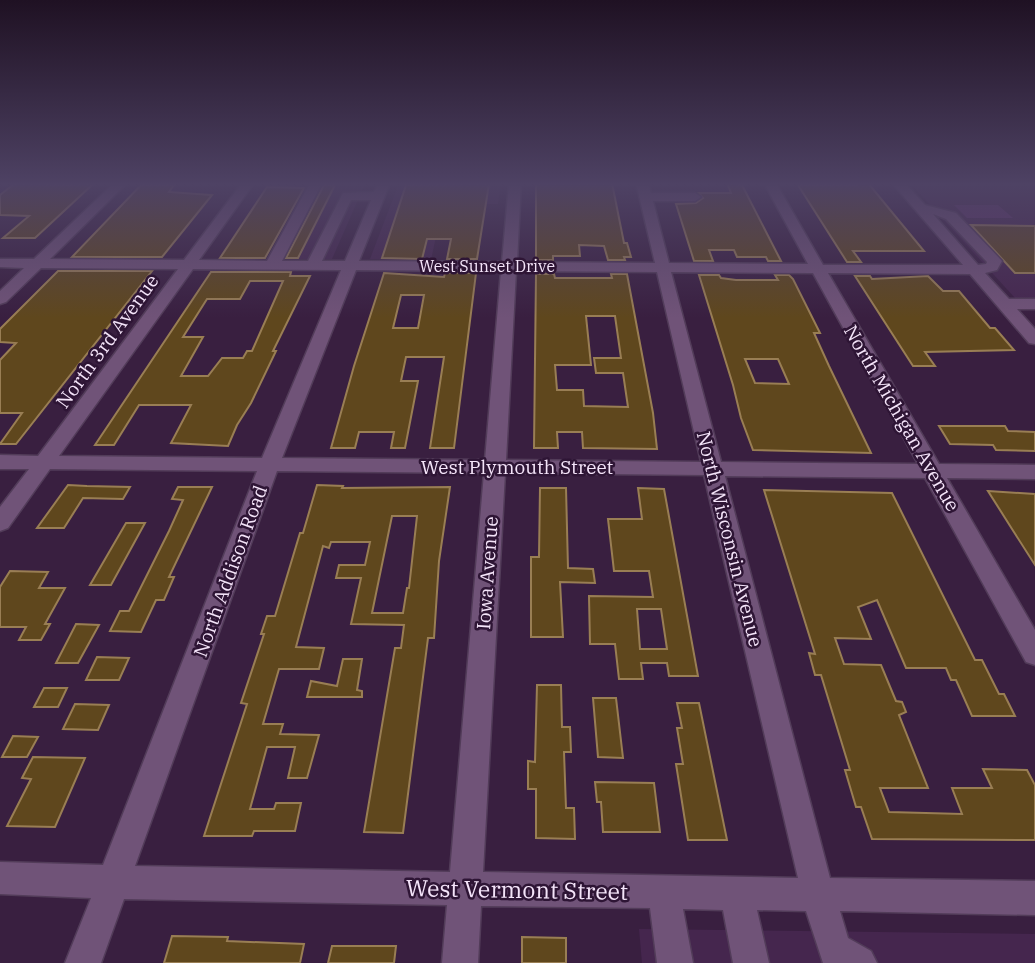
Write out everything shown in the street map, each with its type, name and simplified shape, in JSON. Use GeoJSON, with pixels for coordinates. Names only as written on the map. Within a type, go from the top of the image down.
{"type":"FeatureCollection","features":[{"type":"Feature","properties":{"kind":"street"},"geometry":{"type":"LineString","coordinates":[[0,299],[74,228]]}},
{"type":"Feature","properties":{"kind":"street","name":"North 3rd Avenue"},"geometry":{"type":"LineString","coordinates":[[0,523],[215,228]]}},
{"type":"Feature","properties":{"kind":"street"},"geometry":{"type":"LineString","coordinates":[[272,265],[292,228]]}},
{"type":"Feature","properties":{"kind":"street"},"geometry":{"type":"LineString","coordinates":[[313,265],[344,239],[345,228]]}},
{"type":"Feature","properties":{"kind":"street","name":"North Addison Road"},"geometry":{"type":"LineString","coordinates":[[83,963],[269,466],[352,265],[344,239],[353,228]]}},
{"type":"Feature","properties":{"kind":"street","name":"Iowa Avenue"},"geometry":{"type":"LineString","coordinates":[[460,963],[512,228]]}},
{"type":"Feature","properties":{"kind":"street","name":"North Wisconsin Avenue"},"geometry":{"type":"LineString","coordinates":[[653,228],[818,894],[834,950],[859,963]]}},
{"type":"Feature","properties":{"kind":"street","name":"North Michigan Avenue"},"geometry":{"type":"LineString","coordinates":[[794,228],[1035,654]]}},
{"type":"Feature","properties":{"kind":"street"},"geometry":{"type":"LineString","coordinates":[[939,228],[1035,339]]}},
{"type":"Feature","properties":{"kind":"street"},"geometry":{"type":"LineString","coordinates":[[963,228],[995,261],[992,267],[975,270]]}},
{"type":"Feature","properties":{"kind":"street","name":"West Sunset Drive"},"geometry":{"type":"LineString","coordinates":[[0,263],[975,270]]}},
{"type":"Feature","properties":{"kind":"street"},"geometry":{"type":"LineString","coordinates":[[1005,304],[1035,304]]}},
{"type":"Feature","properties":{"kind":"street","name":"West Plymouth Street"},"geometry":{"type":"LineString","coordinates":[[0,462],[1035,472]]}},
{"type":"Feature","properties":{"kind":"street","name":"West Vermont Street"},"geometry":{"type":"LineString","coordinates":[[0,878],[1035,898]]}},
{"type":"Feature","properties":{"kind":"street"},"geometry":{"type":"LineString","coordinates":[[664,892],[675,963]]}},
{"type":"Feature","properties":{"kind":"street"},"geometry":{"type":"LineString","coordinates":[[737,893],[751,963]]}},
{"type":"Feature","properties":{"kind":"shaded area"},"geometry":{"type":"Polygon","coordinates":[[[288,228],[346,228],[332,259],[270,259],[288,228]]]}},
{"type":"Feature","properties":{"kind":"shaded area"},"geometry":{"type":"Polygon","coordinates":[[[382,228],[438,228],[431,260],[370,259],[382,228]]]}},
{"type":"Feature","properties":{"kind":"shaded area"},"geometry":{"type":"Polygon","coordinates":[[[951,228],[1035,228],[1035,298],[1015,298],[951,228]]]}},
{"type":"Feature","properties":{"kind":"shaded area"},"geometry":{"type":"Polygon","coordinates":[[[639,929],[1035,934],[1035,963],[642,963],[639,929]]]}},
{"type":"Feature","properties":{"kind":"building"},"geometry":{"type":"Polygon","coordinates":[[[15,228],[46,228],[35,238],[3,238],[15,228]]]}},
{"type":"Feature","properties":{"kind":"building"},"geometry":{"type":"Polygon","coordinates":[[[100,228],[185,228],[162,257],[72,257],[100,228]]]}},
{"type":"Feature","properties":{"kind":"building"},"geometry":{"type":"Polygon","coordinates":[[[240,228],[282,228],[265,258],[220,258],[240,228]]]}},
{"type":"Feature","properties":{"kind":"building"},"geometry":{"type":"Polygon","coordinates":[[[302,228],[313,228],[298,258],[286,258],[302,228]]]}},
{"type":"Feature","properties":{"kind":"building"},"geometry":{"type":"Polygon","coordinates":[[[392,228],[482,228],[477,259],[447,259],[451,239],[427,239],[422,259],[382,258],[392,228]]]}},
{"type":"Feature","properties":{"kind":"building"},"geometry":{"type":"Polygon","coordinates":[[[536,228],[621,228],[631,257],[624,257],[625,260],[608,260],[604,246],[579,245],[580,256],[553,256],[553,260],[536,260],[536,228]]]}},
{"type":"Feature","properties":{"kind":"building"},"geometry":{"type":"Polygon","coordinates":[[[684,228],[764,228],[781,261],[768,261],[766,257],[737,257],[734,250],[709,250],[713,261],[694,261],[684,228]]]}},
{"type":"Feature","properties":{"kind":"building"},"geometry":{"type":"Polygon","coordinates":[[[825,228],[905,228],[924,251],[853,251],[861,262],[847,262],[825,228]]]}},
{"type":"Feature","properties":{"kind":"building"},"geometry":{"type":"Polygon","coordinates":[[[974,228],[1035,228],[1035,273],[1015,273],[974,228]]]}},
{"type":"Feature","properties":{"kind":"building"},"geometry":{"type":"Polygon","coordinates":[[[58,271],[152,271],[16,444],[0,444],[22,413],[0,413],[0,360],[16,343],[0,342],[0,329],[58,271]]]}},
{"type":"Feature","properties":{"kind":"building"},"geometry":{"type":"Polygon","coordinates":[[[211,272],[291,272],[290,276],[310,276],[228,446],[171,443],[191,405],[139,405],[114,445],[95,445],[211,272]],[[250,281],[240,299],[207,299],[183,337],[203,337],[181,376],[208,376],[222,358],[243,358],[247,351],[252,351],[283,281],[250,281]]]}},
{"type":"Feature","properties":{"kind":"building"},"geometry":{"type":"Polygon","coordinates":[[[384,273],[444,277],[445,273],[476,273],[454,448],[430,448],[444,357],[406,357],[401,381],[418,381],[405,448],[391,448],[394,432],[359,432],[355,448],[331,448],[384,273]],[[401,295],[393,328],[418,328],[424,295],[401,295]]]}},
{"type":"Feature","properties":{"kind":"building"},"geometry":{"type":"Polygon","coordinates":[[[536,274],[554,274],[555,278],[612,278],[611,274],[627,274],[653,413],[657,449],[583,448],[582,432],[557,432],[558,448],[534,448],[536,274]],[[586,316],[591,365],[555,365],[557,390],[583,390],[584,406],[628,407],[623,373],[596,373],[594,358],[621,358],[615,316],[586,316]]]}},
{"type":"Feature","properties":{"kind":"building"},"geometry":{"type":"Polygon","coordinates":[[[699,275],[719,275],[721,278],[736,280],[778,280],[775,275],[789,275],[820,333],[814,333],[871,453],[753,450],[699,275]],[[745,359],[755,383],[789,384],[778,359],[745,359]]]}},
{"type":"Feature","properties":{"kind":"building"},"geometry":{"type":"Polygon","coordinates":[[[855,276],[870,276],[872,279],[928,276],[943,291],[959,291],[990,328],[995,328],[1014,350],[925,352],[935,366],[913,366],[855,276]]]}},
{"type":"Feature","properties":{"kind":"building"},"geometry":{"type":"Polygon","coordinates":[[[939,426],[1005,426],[1008,431],[1035,432],[1035,451],[996,450],[993,445],[950,444],[939,426]]]}},
{"type":"Feature","properties":{"kind":"building"},"geometry":{"type":"Polygon","coordinates":[[[68,485],[130,487],[123,499],[83,498],[64,528],[37,528],[68,485]]]}},
{"type":"Feature","properties":{"kind":"building"},"geometry":{"type":"Polygon","coordinates":[[[317,485],[343,486],[342,488],[450,487],[439,561],[434,638],[428,638],[403,833],[364,832],[395,648],[401,648],[404,625],[351,624],[361,578],[336,578],[339,565],[365,565],[370,542],[331,542],[329,548],[323,546],[296,647],[324,648],[319,669],[279,669],[263,724],[283,724],[280,734],[319,735],[307,778],[288,778],[295,747],[267,747],[250,809],[274,809],[276,803],[301,803],[295,831],[254,831],[252,836],[204,836],[247,704],[241,703],[264,634],[261,634],[267,616],[275,616],[300,533],[303,533],[317,485]],[[392,516],[372,613],[403,613],[409,588],[417,516],[392,516]]]}},
{"type":"Feature","properties":{"kind":"building"},"geometry":{"type":"Polygon","coordinates":[[[178,487],[212,487],[169,577],[174,577],[164,600],[156,600],[141,632],[110,631],[120,611],[129,611],[169,531],[183,500],[172,499],[178,487]]]}},
{"type":"Feature","properties":{"kind":"building"},"geometry":{"type":"Polygon","coordinates":[[[540,488],[566,488],[568,568],[593,569],[595,583],[560,582],[563,637],[531,637],[531,557],[539,557],[540,488]]]}},
{"type":"Feature","properties":{"kind":"building"},"geometry":{"type":"Polygon","coordinates":[[[638,488],[664,489],[698,676],[669,676],[667,663],[641,663],[643,679],[619,679],[615,644],[590,644],[589,596],[653,597],[649,571],[614,571],[608,519],[642,519],[638,488]],[[637,609],[640,649],[667,649],[661,609],[637,609]]]}},
{"type":"Feature","properties":{"kind":"building"},"geometry":{"type":"Polygon","coordinates":[[[764,490],[892,493],[975,660],[982,660],[999,694],[1004,694],[1015,716],[972,716],[956,680],[951,680],[946,668],[906,668],[877,600],[858,607],[871,639],[835,638],[844,664],[881,665],[896,701],[902,702],[906,712],[899,715],[928,788],[880,788],[889,812],[962,814],[952,788],[992,788],[983,769],[1027,770],[1035,785],[1035,840],[872,839],[861,807],[856,807],[845,770],[850,770],[821,675],[815,675],[809,653],[815,654],[764,490]]]}},
{"type":"Feature","properties":{"kind":"building"},"geometry":{"type":"Polygon","coordinates":[[[988,491],[1035,494],[1035,565],[1012,529],[988,491]]]}},
{"type":"Feature","properties":{"kind":"building"},"geometry":{"type":"Polygon","coordinates":[[[126,523],[145,523],[111,585],[90,585],[126,523]]]}},
{"type":"Feature","properties":{"kind":"building"},"geometry":{"type":"Polygon","coordinates":[[[10,571],[48,572],[39,588],[65,588],[45,624],[50,624],[41,640],[19,640],[26,627],[0,627],[0,587],[10,571]]]}},
{"type":"Feature","properties":{"kind":"building"},"geometry":{"type":"Polygon","coordinates":[[[76,624],[99,625],[78,663],[56,663],[76,624]]]}},
{"type":"Feature","properties":{"kind":"building"},"geometry":{"type":"Polygon","coordinates":[[[97,657],[129,658],[119,680],[86,680],[97,657]]]}},
{"type":"Feature","properties":{"kind":"building"},"geometry":{"type":"Polygon","coordinates":[[[343,659],[362,659],[357,690],[362,691],[362,697],[307,697],[311,681],[337,686],[343,659]]]}},
{"type":"Feature","properties":{"kind":"building"},"geometry":{"type":"Polygon","coordinates":[[[537,685],[561,685],[562,727],[570,727],[571,752],[564,752],[566,808],[574,808],[575,839],[536,838],[536,789],[528,789],[528,761],[535,762],[537,685]]]}},
{"type":"Feature","properties":{"kind":"building"},"geometry":{"type":"Polygon","coordinates":[[[44,688],[67,688],[58,707],[34,707],[44,688]]]}},
{"type":"Feature","properties":{"kind":"building"},"geometry":{"type":"Polygon","coordinates":[[[593,698],[616,698],[623,758],[598,757],[593,698]]]}},
{"type":"Feature","properties":{"kind":"building"},"geometry":{"type":"Polygon","coordinates":[[[677,703],[699,703],[727,840],[688,840],[676,764],[683,764],[677,728],[682,728],[677,703]]]}},
{"type":"Feature","properties":{"kind":"building"},"geometry":{"type":"Polygon","coordinates":[[[75,704],[109,705],[98,730],[63,729],[75,704]]]}},
{"type":"Feature","properties":{"kind":"building"},"geometry":{"type":"Polygon","coordinates":[[[13,736],[38,737],[27,757],[2,757],[13,736]]]}},
{"type":"Feature","properties":{"kind":"building"},"geometry":{"type":"Polygon","coordinates":[[[33,757],[85,758],[55,827],[7,826],[31,779],[22,778],[33,757]]]}},
{"type":"Feature","properties":{"kind":"building"},"geometry":{"type":"Polygon","coordinates":[[[595,782],[654,783],[660,832],[603,832],[601,802],[597,802],[595,782]]]}},
{"type":"Feature","properties":{"kind":"building"},"geometry":{"type":"Polygon","coordinates":[[[172,936],[228,937],[227,941],[304,944],[300,963],[164,963],[172,936]]]}},
{"type":"Feature","properties":{"kind":"building"},"geometry":{"type":"Polygon","coordinates":[[[522,937],[566,938],[566,963],[522,963],[522,937]]]}},
{"type":"Feature","properties":{"kind":"building"},"geometry":{"type":"Polygon","coordinates":[[[332,946],[396,946],[394,963],[328,963],[332,946]]]}}]}
